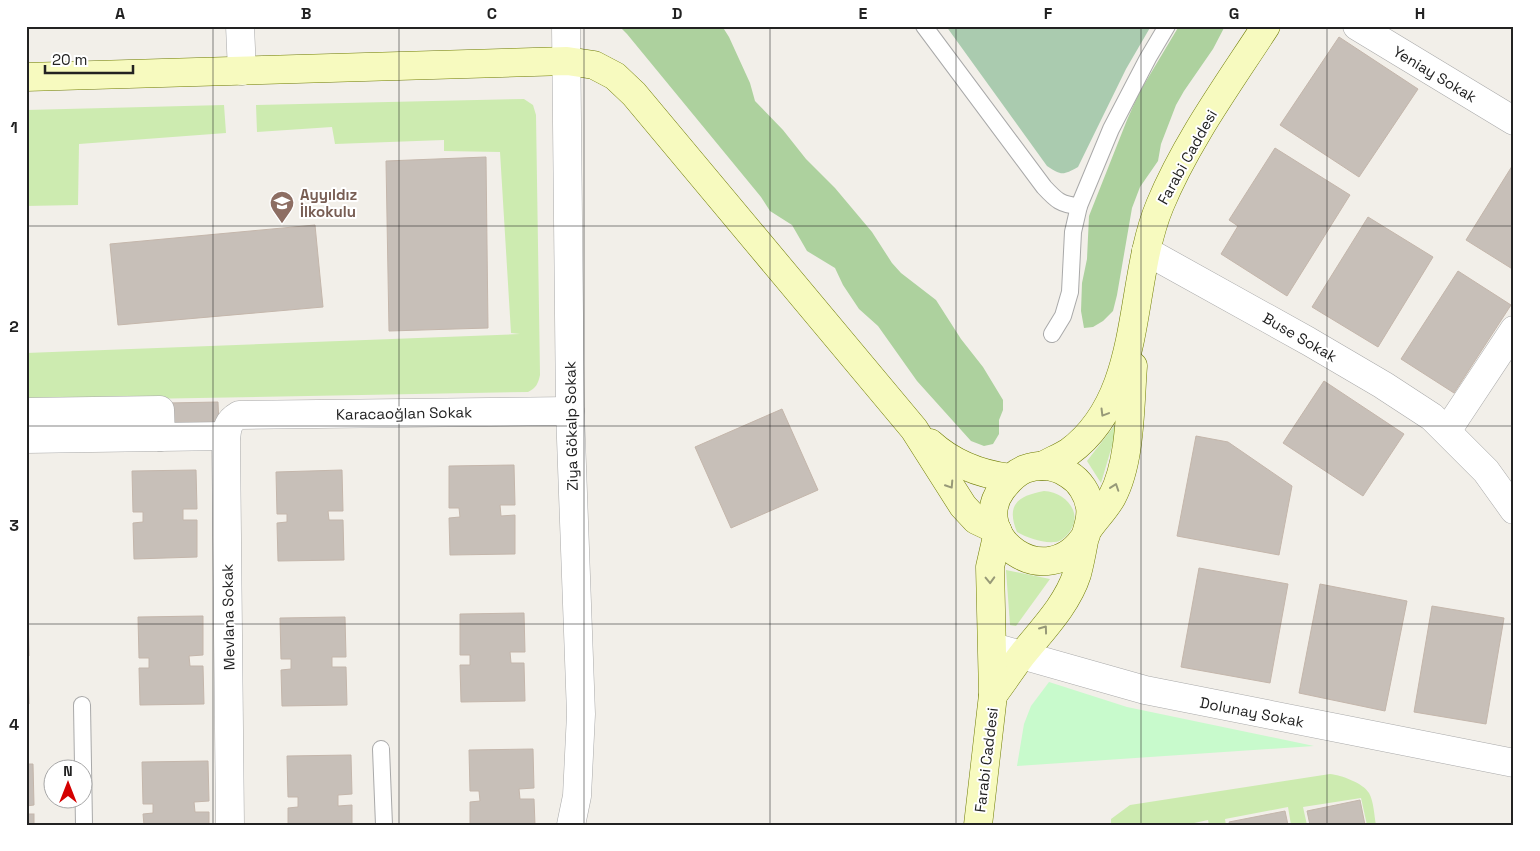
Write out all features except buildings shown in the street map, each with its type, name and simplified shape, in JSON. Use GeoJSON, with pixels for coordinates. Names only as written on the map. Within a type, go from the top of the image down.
{"type":"FeatureCollection","features":[{"type":"Feature","properties":{"kind":"street"},"geometry":{"type":"LineString","coordinates":[[240,26],[242,71]]}},
{"type":"Feature","properties":{"kind":"street","name":"Ziya Gökalp Sokak"},"geometry":{"type":"LineString","coordinates":[[566,26],[570,411],[581,714],[577,796],[571,825]]}},
{"type":"Feature","properties":{"kind":"street","name":"Farabi Caddesi"},"geometry":{"type":"LineString","coordinates":[[1138,300],[1150,230],[1160,205],[1184,156],[1266,26]]}},
{"type":"Feature","properties":{"kind":"street","name":"Yeniay Sokak"},"geometry":{"type":"LineString","coordinates":[[1357,26],[1514,121]]}},
{"type":"Feature","properties":{"kind":"street"},"geometry":{"type":"LineString","coordinates":[[26,77],[567,61],[594,65],[615,76],[634,94],[914,429],[963,506],[976,520],[998,531]]}},
{"type":"Feature","properties":{"kind":"street","name":"Buse Sokak"},"geometry":{"type":"LineString","coordinates":[[1146,251],[1308,341],[1383,385],[1432,417],[1486,471],[1514,510]]}},
{"type":"Feature","properties":{"kind":"street"},"geometry":{"type":"LineString","coordinates":[[1042,466],[1069,452],[1083,440],[1106,410],[1117,387],[1138,300]]}},
{"type":"Feature","properties":{"kind":"street"},"geometry":{"type":"LineString","coordinates":[[993,695],[1041,633],[1066,596],[1076,575],[1087,531],[1091,509],[1088,498],[1080,484],[1067,472],[1042,466],[1020,471],[1010,478],[996,501],[994,512],[998,531],[1004,542],[1016,553],[1031,560],[1048,561],[1062,558],[1074,550],[1087,531],[1112,497],[1123,466],[1129,425],[1138,300]]}},
{"type":"Feature","properties":{"kind":"street"},"geometry":{"type":"LineString","coordinates":[[1447,431],[1514,330]]}},
{"type":"Feature","properties":{"kind":"street"},"geometry":{"type":"LineString","coordinates":[[27,439],[27,412],[160,410],[161,437]]}},
{"type":"Feature","properties":{"kind":"street","name":"Karacaoğlan Sokak"},"geometry":{"type":"LineString","coordinates":[[27,439],[161,437],[233,426],[570,411]]}},
{"type":"Feature","properties":{"kind":"street","name":"Mevlana Sokak"},"geometry":{"type":"LineString","coordinates":[[230,825],[233,426]]}},
{"type":"Feature","properties":{"kind":"street"},"geometry":{"type":"LineString","coordinates":[[914,429],[945,456],[961,465],[991,476],[1010,478]]}},
{"type":"Feature","properties":{"kind":"street","name":"Farabi Caddesi"},"geometry":{"type":"LineString","coordinates":[[978,825],[993,695],[990,568],[998,531]]}},
{"type":"Feature","properties":{"kind":"street","name":"Dolunay Sokak"},"geometry":{"type":"LineString","coordinates":[[993,647],[1145,690],[1514,763]]}},
{"type":"Feature","properties":{"kind":"lane"},"geometry":{"type":"LineString","coordinates":[[924,26],[1044,187],[1056,199],[1066,205],[1079,206]]}},
{"type":"Feature","properties":{"kind":"lane"},"geometry":{"type":"LineString","coordinates":[[1052,334],[1063,316],[1070,292],[1073,232],[1079,206],[1124,102],[1167,26]]}},
{"type":"Feature","properties":{"kind":"lane"},"geometry":{"type":"LineString","coordinates":[[82,706],[84,825]]}},
{"type":"Feature","properties":{"kind":"lane"},"geometry":{"type":"LineString","coordinates":[[381,749],[384,825]]}},
{"type":"Feature","properties":{"kind":"green space"},"geometry":{"type":"Polygon","coordinates":[[[619,26],[722,26],[750,83],[755,101],[783,130],[806,159],[835,188],[872,232],[892,263],[901,273],[936,300],[961,339],[983,367],[1003,400],[1003,410],[999,420],[999,434],[993,444],[984,446],[971,441],[917,381],[878,326],[859,309],[843,285],[835,268],[807,251],[792,225],[770,211],[761,197],[619,26]]]}},
{"type":"Feature","properties":{"kind":"green space"},"geometry":{"type":"Polygon","coordinates":[[[946,26],[1151,26],[1126,69],[1078,167],[1069,172],[1059,173],[1047,166],[946,26]]]}},
{"type":"Feature","properties":{"kind":"green space"},"geometry":{"type":"Polygon","coordinates":[[[1179,26],[1225,26],[1213,49],[1176,105],[1161,144],[1158,161],[1140,187],[1132,208],[1113,311],[1103,321],[1093,327],[1084,328],[1081,311],[1082,283],[1087,259],[1089,216],[1139,93],[1179,26]]]}},
{"type":"Feature","properties":{"kind":"green space"},"geometry":{"type":"Polygon","coordinates":[[[524,99],[533,105],[536,115],[540,375],[536,385],[528,392],[26,401],[26,353],[520,334],[511,333],[500,152],[444,151],[444,140],[335,144],[332,127],[257,132],[256,105],[524,99]]]}},
{"type":"Feature","properties":{"kind":"green space"},"geometry":{"type":"Polygon","coordinates":[[[224,105],[226,133],[79,144],[78,205],[26,206],[26,110],[224,105]]]}},
{"type":"Feature","properties":{"kind":"green space"},"geometry":{"type":"Polygon","coordinates":[[[1118,421],[1117,429],[1101,483],[1087,461],[1118,421]]]}},
{"type":"Feature","properties":{"kind":"green space"},"geometry":{"type":"Polygon","coordinates":[[[1044,491],[1059,495],[1071,505],[1074,512],[1073,526],[1062,540],[1057,542],[1040,541],[1026,536],[1017,532],[1014,523],[1013,515],[1016,503],[1027,496],[1044,491]]]}},
{"type":"Feature","properties":{"kind":"green space"},"geometry":{"type":"Polygon","coordinates":[[[1006,570],[1050,579],[1016,626],[1010,625],[1006,570]]]}},
{"type":"Feature","properties":{"kind":"green space"},"geometry":{"type":"Polygon","coordinates":[[[1049,682],[1127,707],[1314,746],[1017,766],[1024,724],[1031,706],[1049,682]]]}},
{"type":"Feature","properties":{"kind":"green space"},"geometry":{"type":"Polygon","coordinates":[[[1330,774],[1351,780],[1366,789],[1372,800],[1376,825],[1367,825],[1361,798],[1303,807],[1307,825],[1291,825],[1288,807],[1225,819],[1226,825],[1209,825],[1208,820],[1185,825],[1111,825],[1111,819],[1130,805],[1330,774]]]}},
{"type":"Feature","properties":{"kind":"place","name":"Ayyıldız İlkokulu"},"geometry":{"type":"Point","coordinates":[282,224]}}]}
